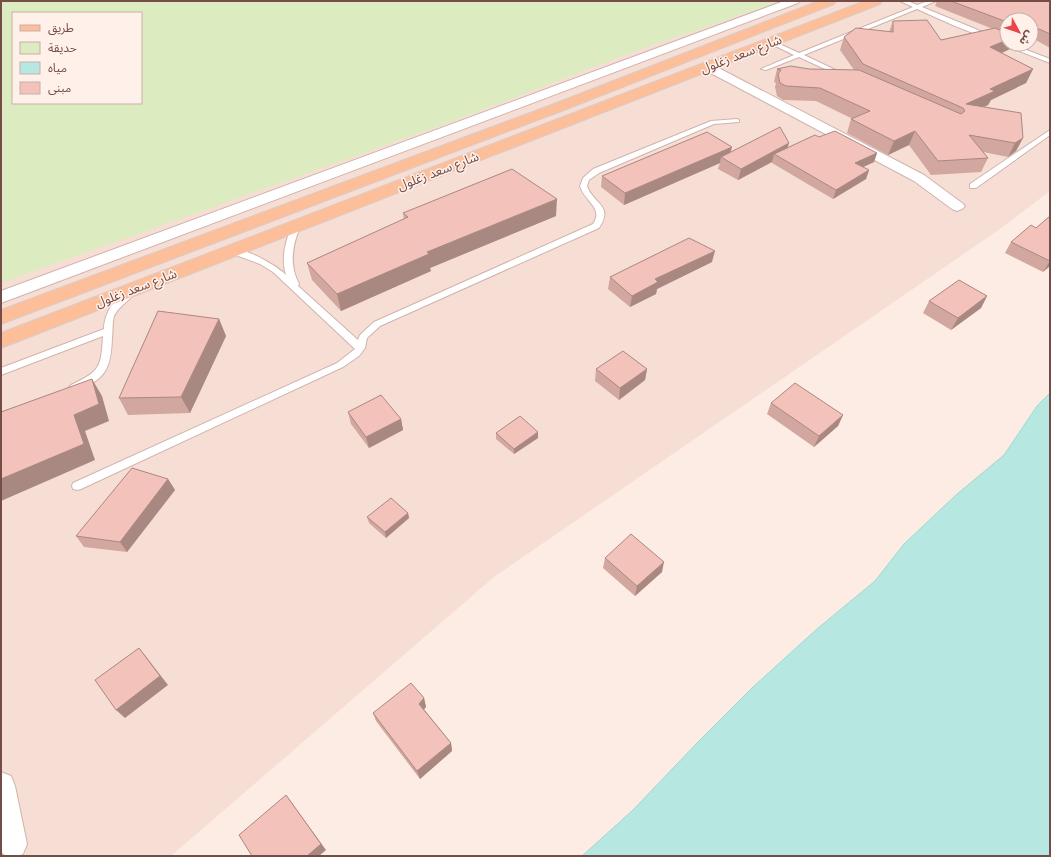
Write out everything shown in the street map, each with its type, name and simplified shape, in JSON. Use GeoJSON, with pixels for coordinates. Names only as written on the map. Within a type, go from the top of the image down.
{"type":"FeatureCollection","features":[{"type":"Feature","properties":{"kind":"main road","name":"شارع سعد زغلول"},"geometry":{"type":"LineString","coordinates":[[1,318],[559,107],[830,1]]}},
{"type":"Feature","properties":{"kind":"main road","name":"شارع سعد زغلول"},"geometry":{"type":"LineString","coordinates":[[1,341],[876,1]]}},
{"type":"Feature","properties":{"kind":"main road"},"geometry":{"type":"LineString","coordinates":[[559,107],[576,118]]}},
{"type":"Feature","properties":{"kind":"main road"},"geometry":{"type":"LineString","coordinates":[[315,181],[327,195]]}},
{"type":"Feature","properties":{"kind":"street"},"geometry":{"type":"LineString","coordinates":[[1,297],[794,1]]}},
{"type":"Feature","properties":{"kind":"street"},"geometry":{"type":"LineString","coordinates":[[709,66],[919,178],[957,206]]}},
{"type":"Feature","properties":{"kind":"street"},"geometry":{"type":"LineString","coordinates":[[1,786],[13,844]]}},
{"type":"Feature","properties":{"kind":"lane"},"geometry":{"type":"LineString","coordinates":[[903,1],[1050,62]]}},
{"type":"Feature","properties":{"kind":"lane"},"geometry":{"type":"LineString","coordinates":[[764,69],[933,1]]}},
{"type":"Feature","properties":{"kind":"lane"},"geometry":{"type":"LineString","coordinates":[[771,42],[848,77]]}},
{"type":"Feature","properties":{"kind":"lane"},"geometry":{"type":"LineString","coordinates":[[77,486],[340,365],[348,360],[360,348],[363,336],[377,324],[596,226],[602,217],[602,212],[584,192],[583,186],[585,180],[596,171],[712,122],[737,121]]}},
{"type":"Feature","properties":{"kind":"lane"},"geometry":{"type":"LineString","coordinates":[[973,186],[1050,132]]}},
{"type":"Feature","properties":{"kind":"lane"},"geometry":{"type":"LineString","coordinates":[[296,227],[291,237],[287,258],[292,279],[298,289]]}},
{"type":"Feature","properties":{"kind":"lane"},"geometry":{"type":"LineString","coordinates":[[233,250],[264,262],[276,270],[360,348]]}},
{"type":"Feature","properties":{"kind":"lane"},"geometry":{"type":"LineString","coordinates":[[63,391],[92,379],[102,369],[106,362],[109,319],[114,310],[126,297],[142,286]]}},
{"type":"Feature","properties":{"kind":"lane"},"geometry":{"type":"LineString","coordinates":[[1,372],[108,331]]}},
{"type":"Feature","properties":{"kind":"shaded area"},"geometry":{"type":"Polygon","coordinates":[[[1,1],[1050,1],[1050,191],[1000,229],[494,577],[171,856],[1,856],[1,1]]]}},
{"type":"Feature","properties":{"kind":"green space"},"geometry":{"type":"Polygon","coordinates":[[[1,1],[781,1],[639,50],[437,127],[1,283],[1,1]]]}},
{"type":"Feature","properties":{"kind":"water"},"geometry":{"type":"Polygon","coordinates":[[[1050,393],[1050,856],[582,856],[633,810],[753,687],[817,629],[875,581],[904,544],[956,495],[1004,455],[1037,406],[1050,393]]]}},
{"type":"Feature","properties":{"kind":"building"},"geometry":{"type":"Polygon","coordinates":[[[951,1],[1050,1],[1050,34],[1039,29],[1039,12],[999,12],[999,19],[951,1]]]}},
{"type":"Feature","properties":{"kind":"building"},"geometry":{"type":"Polygon","coordinates":[[[927,20],[941,40],[995,28],[999,30],[999,43],[990,47],[1033,69],[990,89],[995,91],[966,104],[1021,113],[1023,138],[1015,143],[969,135],[988,158],[938,161],[915,131],[894,141],[851,119],[870,111],[820,88],[786,86],[780,83],[778,74],[781,70],[777,69],[791,66],[809,69],[859,70],[961,114],[965,111],[963,108],[863,64],[844,37],[856,28],[893,32],[893,21],[927,20]]]}},
{"type":"Feature","properties":{"kind":"building"},"geometry":{"type":"Polygon","coordinates":[[[780,127],[789,143],[741,169],[721,157],[780,127]]]}},
{"type":"Feature","properties":{"kind":"building"},"geometry":{"type":"Polygon","coordinates":[[[835,131],[877,153],[855,163],[869,170],[836,190],[774,154],[815,135],[819,137],[835,131]]]}},
{"type":"Feature","properties":{"kind":"building"},"geometry":{"type":"Polygon","coordinates":[[[707,132],[732,147],[625,193],[602,176],[707,132]]]}},
{"type":"Feature","properties":{"kind":"building"},"geometry":{"type":"Polygon","coordinates":[[[512,169],[557,199],[427,252],[429,254],[337,294],[307,263],[408,217],[403,213],[512,169]]]}},
{"type":"Feature","properties":{"kind":"building"},"geometry":{"type":"Polygon","coordinates":[[[1050,216],[1050,261],[1011,242],[1031,225],[1036,228],[1050,216]]]}},
{"type":"Feature","properties":{"kind":"building"},"geometry":{"type":"Polygon","coordinates":[[[689,238],[715,251],[655,279],[658,282],[632,296],[610,277],[689,238]]]}},
{"type":"Feature","properties":{"kind":"building"},"geometry":{"type":"Polygon","coordinates":[[[959,280],[987,296],[958,318],[929,301],[959,280]]]}},
{"type":"Feature","properties":{"kind":"building"},"geometry":{"type":"Polygon","coordinates":[[[158,311],[219,319],[181,397],[119,398],[158,311]]]}},
{"type":"Feature","properties":{"kind":"building"},"geometry":{"type":"Polygon","coordinates":[[[623,351],[647,369],[620,388],[596,369],[623,351]]]}},
{"type":"Feature","properties":{"kind":"building"},"geometry":{"type":"Polygon","coordinates":[[[92,379],[99,404],[74,415],[84,444],[1,479],[1,412],[92,379]]]}},
{"type":"Feature","properties":{"kind":"building"},"geometry":{"type":"Polygon","coordinates":[[[795,383],[843,415],[819,436],[771,403],[795,383]]]}},
{"type":"Feature","properties":{"kind":"building"},"geometry":{"type":"Polygon","coordinates":[[[381,395],[401,419],[366,437],[348,412],[381,395]]]}},
{"type":"Feature","properties":{"kind":"building"},"geometry":{"type":"Polygon","coordinates":[[[520,416],[538,432],[514,449],[496,433],[520,416]]]}},
{"type":"Feature","properties":{"kind":"building"},"geometry":{"type":"Polygon","coordinates":[[[132,468],[168,479],[120,542],[76,536],[132,468]]]}},
{"type":"Feature","properties":{"kind":"building"},"geometry":{"type":"Polygon","coordinates":[[[391,498],[408,513],[385,532],[367,517],[391,498]]]}},
{"type":"Feature","properties":{"kind":"building"},"geometry":{"type":"Polygon","coordinates":[[[631,534],[664,562],[637,586],[605,558],[631,534]]]}},
{"type":"Feature","properties":{"kind":"building"},"geometry":{"type":"Polygon","coordinates":[[[139,648],[160,676],[116,710],[95,680],[139,648]]]}},
{"type":"Feature","properties":{"kind":"building"},"geometry":{"type":"Polygon","coordinates":[[[411,683],[424,698],[419,704],[451,743],[417,771],[373,713],[411,683]]]}},
{"type":"Feature","properties":{"kind":"building"},"geometry":{"type":"Polygon","coordinates":[[[286,795],[321,844],[307,856],[252,856],[239,835],[286,795]]]}}]}
